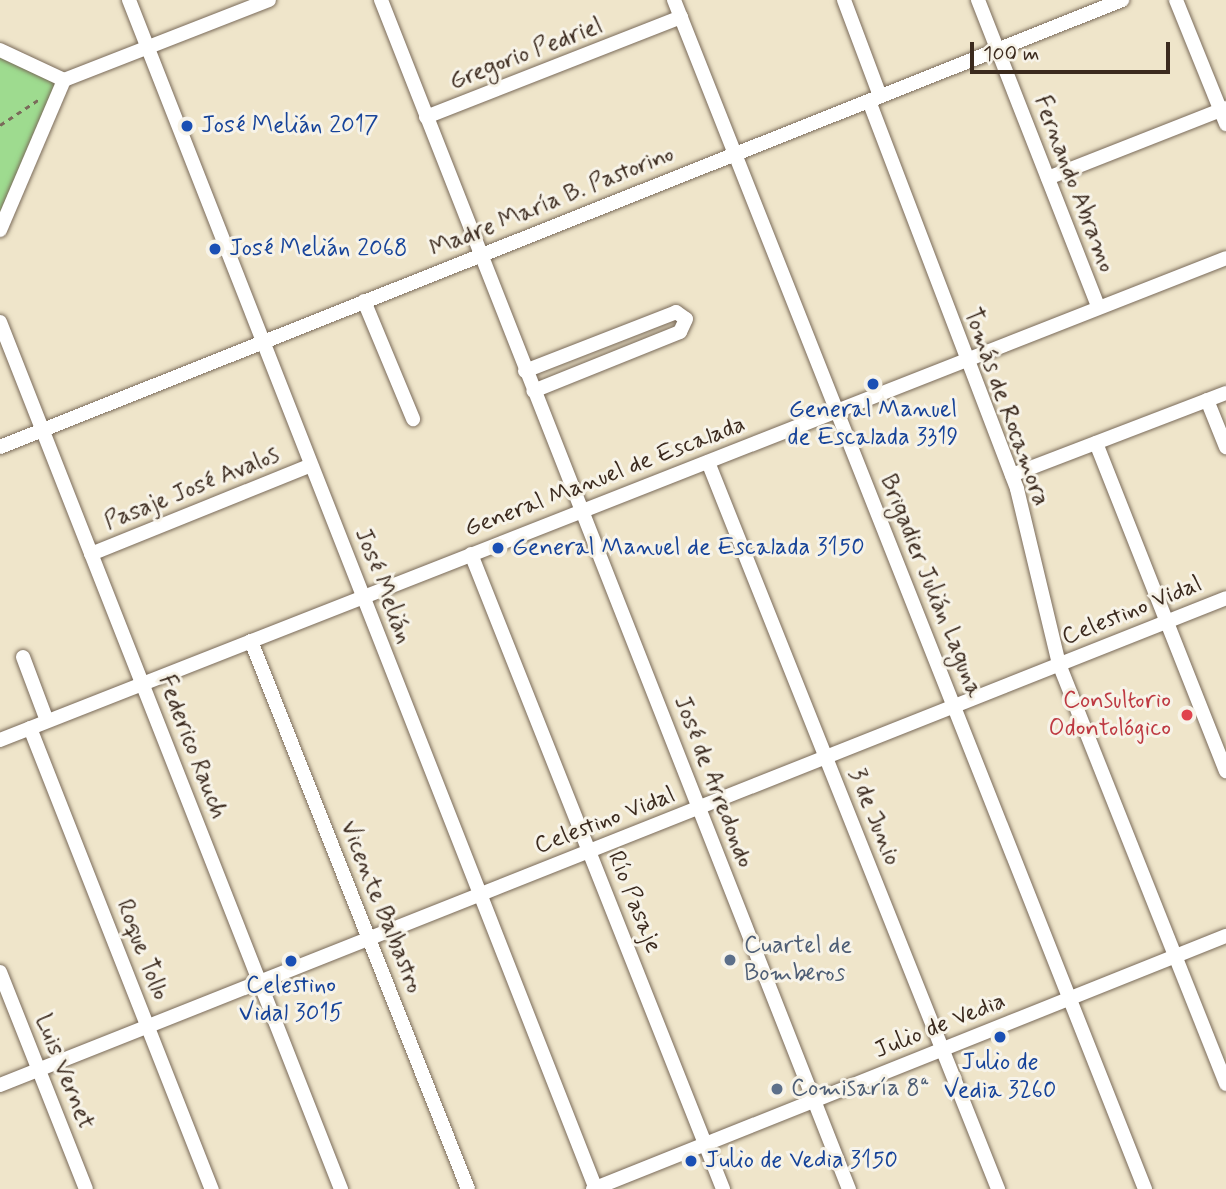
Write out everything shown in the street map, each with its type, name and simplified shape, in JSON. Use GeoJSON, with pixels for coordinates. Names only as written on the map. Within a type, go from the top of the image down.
{"type":"FeatureCollection","features":[{"type":"Feature","properties":{"kind":"street","name":"José Melián"},"geometry":{"type":"LineString","coordinates":[[129,0],[595,1189]]}},
{"type":"Feature","properties":{"kind":"street"},"geometry":{"type":"LineString","coordinates":[[0,230],[64,80],[269,0]]}},
{"type":"Feature","properties":{"kind":"street","name":"José de Arredondo"},"geometry":{"type":"LineString","coordinates":[[381,0],[849,1189]]}},
{"type":"Feature","properties":{"kind":"street","name":"Brigadier Julián Laguna"},"geometry":{"type":"LineString","coordinates":[[674,0],[1145,1189]]}},
{"type":"Feature","properties":{"kind":"street","name":"Tomás de Rocamora"},"geometry":{"type":"LineString","coordinates":[[844,0],[875,99],[966,359],[1012,475],[1059,664],[1226,1084]]}},
{"type":"Feature","properties":{"kind":"street","name":"Fernando Abramo"},"geometry":{"type":"LineString","coordinates":[[978,0],[1098,306]]}},
{"type":"Feature","properties":{"kind":"street","name":"Madre María B. Pastorino"},"geometry":{"type":"LineString","coordinates":[[0,447],[262,340],[1122,0]]}},
{"type":"Feature","properties":{"kind":"street"},"geometry":{"type":"LineString","coordinates":[[1048,178],[1224,114],[1176,0]]}},
{"type":"Feature","properties":{"kind":"street","name":"Gregorio Pedriel"},"geometry":{"type":"LineString","coordinates":[[426,117],[681,17]]}},
{"type":"Feature","properties":{"kind":"street"},"geometry":{"type":"LineString","coordinates":[[0,50],[64,80]]}},
{"type":"Feature","properties":{"kind":"street","name":"General Manuel de Escalada"},"geometry":{"type":"LineString","coordinates":[[0,740],[1098,306],[1226,258]]}},
{"type":"Feature","properties":{"kind":"street"},"geometry":{"type":"LineString","coordinates":[[364,301],[413,419]]}},
{"type":"Feature","properties":{"kind":"street"},"geometry":{"type":"LineString","coordinates":[[525,371],[676,312],[685,319],[680,332],[533,391]]}},
{"type":"Feature","properties":{"kind":"street","name":"Federico Rauch"},"geometry":{"type":"LineString","coordinates":[[0,322],[341,1189]]}},
{"type":"Feature","properties":{"kind":"street"},"geometry":{"type":"LineString","coordinates":[[1012,475],[1226,393]]}},
{"type":"Feature","properties":{"kind":"street"},"geometry":{"type":"LineString","coordinates":[[1207,400],[1226,447]]}},
{"type":"Feature","properties":{"kind":"street"},"geometry":{"type":"LineString","coordinates":[[1096,443],[1226,771]]}},
{"type":"Feature","properties":{"kind":"street","name":"3 de Junio"},"geometry":{"type":"LineString","coordinates":[[708,462],[998,1189]]}},
{"type":"Feature","properties":{"kind":"street","name":"Pasaje José Avalos"},"geometry":{"type":"LineString","coordinates":[[91,554],[311,465]]}},
{"type":"Feature","properties":{"kind":"street","name":"Río Pasaje"},"geometry":{"type":"LineString","coordinates":[[471,554],[723,1189]]}},
{"type":"Feature","properties":{"kind":"street","name":"Celestino Vidal"},"geometry":{"type":"LineString","coordinates":[[0,1084],[1226,598]]}},
{"type":"Feature","properties":{"kind":"street","name":"Vicente Balbastro"},"geometry":{"type":"LineString","coordinates":[[251,641],[468,1189]]}},
{"type":"Feature","properties":{"kind":"street"},"geometry":{"type":"LineString","coordinates":[[23,657],[47,721]]}},
{"type":"Feature","properties":{"kind":"street","name":"Roque Tollo"},"geometry":{"type":"LineString","coordinates":[[30,728],[212,1189]]}},
{"type":"Feature","properties":{"kind":"street","name":"Julio de Vedia"},"geometry":{"type":"LineString","coordinates":[[595,1189],[1226,936]]}},
{"type":"Feature","properties":{"kind":"street","name":"Luis Vernet"},"geometry":{"type":"LineString","coordinates":[[0,972],[86,1189]]}},
{"type":"Feature","properties":{"kind":"path"},"geometry":{"type":"LineString","coordinates":[[0,125],[64,80]]}},
{"type":"Feature","properties":{"kind":"green space"},"geometry":{"type":"Polygon","coordinates":[[[0,50],[64,80],[0,221],[0,50]]]}},
{"type":"Feature","properties":{"kind":"place","name":"José Melián 2017"},"geometry":{"type":"Point","coordinates":[187,126]}},
{"type":"Feature","properties":{"kind":"place","name":"José Melián 2068"},"geometry":{"type":"Point","coordinates":[215,249]}},
{"type":"Feature","properties":{"kind":"place","name":"General Manuel de Escalada 3319"},"geometry":{"type":"Point","coordinates":[873,384]}},
{"type":"Feature","properties":{"kind":"place","name":"General Manuel de Escalada 3150"},"geometry":{"type":"Point","coordinates":[498,548]}},
{"type":"Feature","properties":{"kind":"place","name":"Consultorio Odontológico"},"geometry":{"type":"Point","coordinates":[1187,715]}},
{"type":"Feature","properties":{"kind":"place","name":"Cuartel de Bomberos"},"geometry":{"type":"Point","coordinates":[730,960]}},
{"type":"Feature","properties":{"kind":"place","name":"Celestino Vidal 3015"},"geometry":{"type":"Point","coordinates":[291,961]}},
{"type":"Feature","properties":{"kind":"place","name":"Julio de Vedia 3260"},"geometry":{"type":"Point","coordinates":[1000,1037]}},
{"type":"Feature","properties":{"kind":"place","name":"Comisaría 8ª"},"geometry":{"type":"Point","coordinates":[777,1089]}},
{"type":"Feature","properties":{"kind":"place","name":"Julio de Vedia 3150"},"geometry":{"type":"Point","coordinates":[691,1161]}}]}
